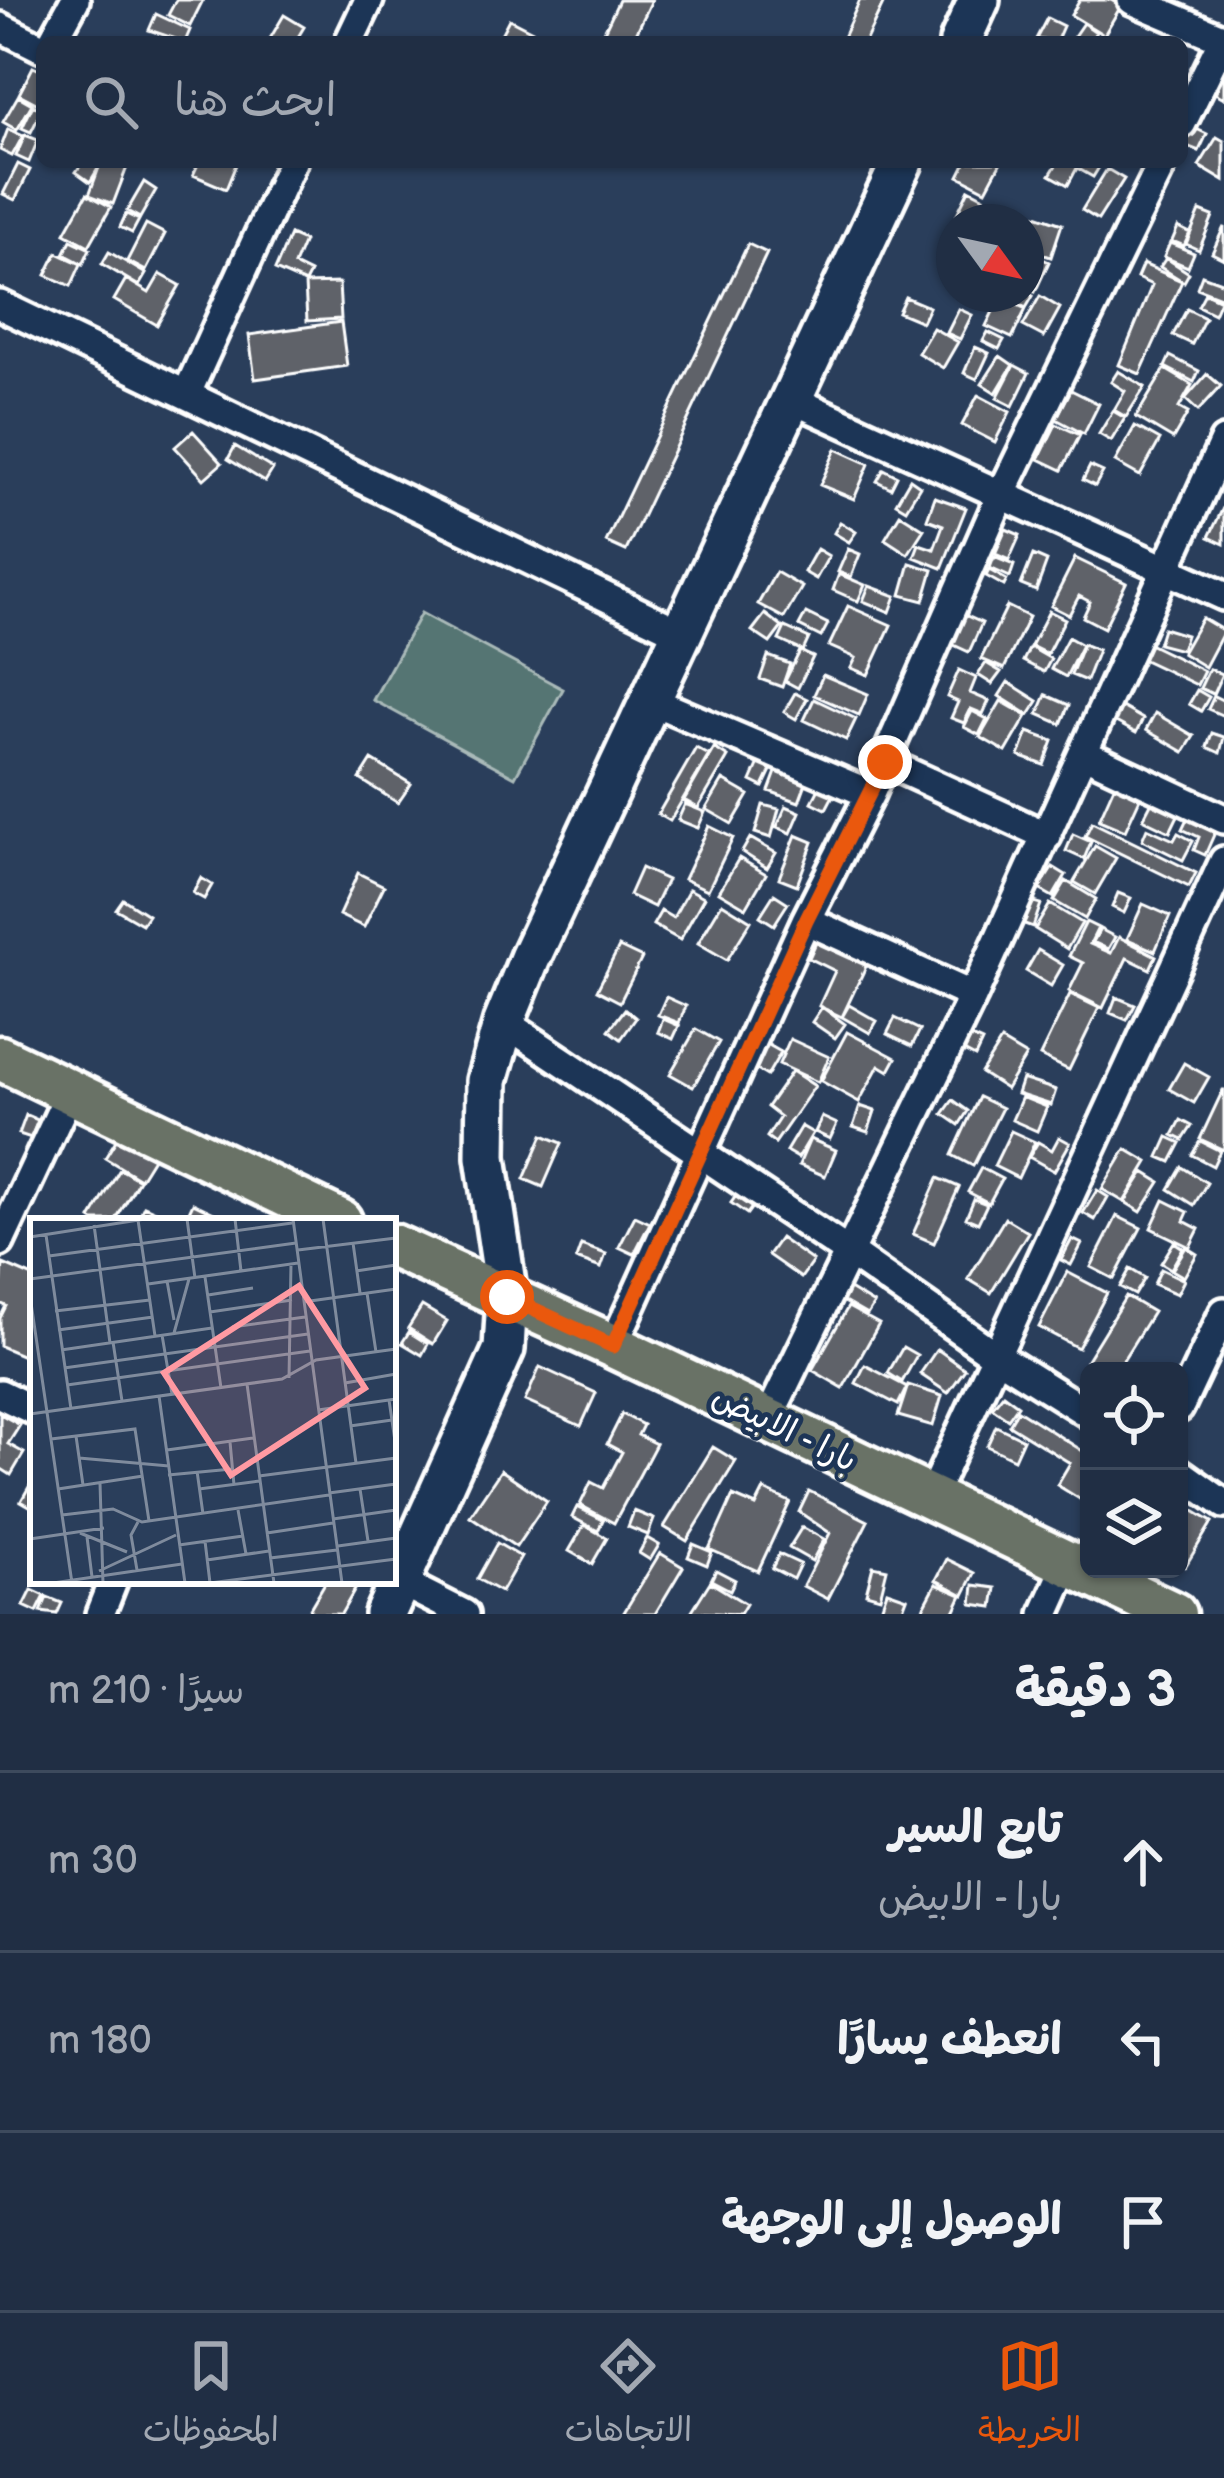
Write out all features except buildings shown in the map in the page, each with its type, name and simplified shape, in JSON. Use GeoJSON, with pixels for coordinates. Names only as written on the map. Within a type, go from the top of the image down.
{"type":"FeatureCollection","features":[{"type":"Feature","properties":{"kind":"main road"},"geometry":{"type":"LineString","coordinates":[[0,1058],[334,1218]]}},
{"type":"Feature","properties":{"kind":"main road","name":"بارا - الابيض"},"geometry":{"type":"LineString","coordinates":[[397,1258],[507,1297],[930,1499],[1080,1565]]}},
{"type":"Feature","properties":{"kind":"main road","name":"بارا - الابيض"},"geometry":{"type":"LineString","coordinates":[[1107,1578],[1174,1614]]}},
{"type":"Feature","properties":{"kind":"street"},"geometry":{"type":"LineString","coordinates":[[55,36],[75,0]]}},
{"type":"Feature","properties":{"kind":"street"},"geometry":{"type":"LineString","coordinates":[[352,36],[369,0]]}},
{"type":"Feature","properties":{"kind":"street"},"geometry":{"type":"LineString","coordinates":[[963,36],[979,0]]}},
{"type":"Feature","properties":{"kind":"street"},"geometry":{"type":"LineString","coordinates":[[1132,0],[1224,38],[1188,111]]}},
{"type":"Feature","properties":{"kind":"street"},"geometry":{"type":"LineString","coordinates":[[0,27],[36,45]]}},
{"type":"Feature","properties":{"kind":"street"},"geometry":{"type":"LineString","coordinates":[[187,393],[281,168]]}},
{"type":"Feature","properties":{"kind":"street"},"geometry":{"type":"LineString","coordinates":[[464,1614],[393,1591],[504,1349],[507,1297],[486,1157],[487,1081],[504,1022],[899,168]]}},
{"type":"Feature","properties":{"kind":"street"},"geometry":{"type":"LineString","coordinates":[[613,1346],[806,920],[885,762],[1000,495],[1160,168]]}},
{"type":"Feature","properties":{"kind":"street"},"geometry":{"type":"LineString","coordinates":[[0,305],[681,632]]}},
{"type":"Feature","properties":{"kind":"street"},"geometry":{"type":"LineString","coordinates":[[791,399],[1224,596]]}},
{"type":"Feature","properties":{"kind":"street"},"geometry":{"type":"LineString","coordinates":[[767,1421],[973,996],[1224,441]]}},
{"type":"Feature","properties":{"kind":"street"},"geometry":{"type":"LineString","coordinates":[[650,700],[870,794]]}},
{"type":"Feature","properties":{"kind":"street"},"geometry":{"type":"LineString","coordinates":[[1085,754],[1224,819]]}},
{"type":"Feature","properties":{"kind":"street"},"geometry":{"type":"LineString","coordinates":[[885,762],[1047,836]]}},
{"type":"Feature","properties":{"kind":"street"},"geometry":{"type":"LineString","coordinates":[[930,1499],[1224,862]]}},
{"type":"Feature","properties":{"kind":"street"},"geometry":{"type":"LineString","coordinates":[[806,920],[973,996]]}},
{"type":"Feature","properties":{"kind":"street"},"geometry":{"type":"LineString","coordinates":[[504,1022],[1080,1408]]}},
{"type":"Feature","properties":{"kind":"street"},"geometry":{"type":"LineString","coordinates":[[0,1242],[70,1092]]}},
{"type":"Feature","properties":{"kind":"street"},"geometry":{"type":"LineString","coordinates":[[1188,1389],[1224,1312]]}},
{"type":"Feature","properties":{"kind":"street"},"geometry":{"type":"LineString","coordinates":[[0,1394],[30,1409]]}},
{"type":"Feature","properties":{"kind":"street"},"geometry":{"type":"LineString","coordinates":[[1188,1478],[1224,1504]]}},
{"type":"Feature","properties":{"kind":"street"},"geometry":{"type":"LineString","coordinates":[[1045,1614],[1083,1578]]}},
{"type":"Feature","properties":{"kind":"street"},"geometry":{"type":"LineString","coordinates":[[100,1614],[112,1584]]}},
{"type":"Feature","properties":{"kind":"green space"},"geometry":{"type":"Polygon","coordinates":[[[421,613],[563,689],[515,777],[373,700],[421,613]]]}},
{"type":"Feature","properties":{"kind":"route"},"geometry":{"type":"LineString","coordinates":[[507,1297],[613,1346],[806,920],[885,762]]}}]}
